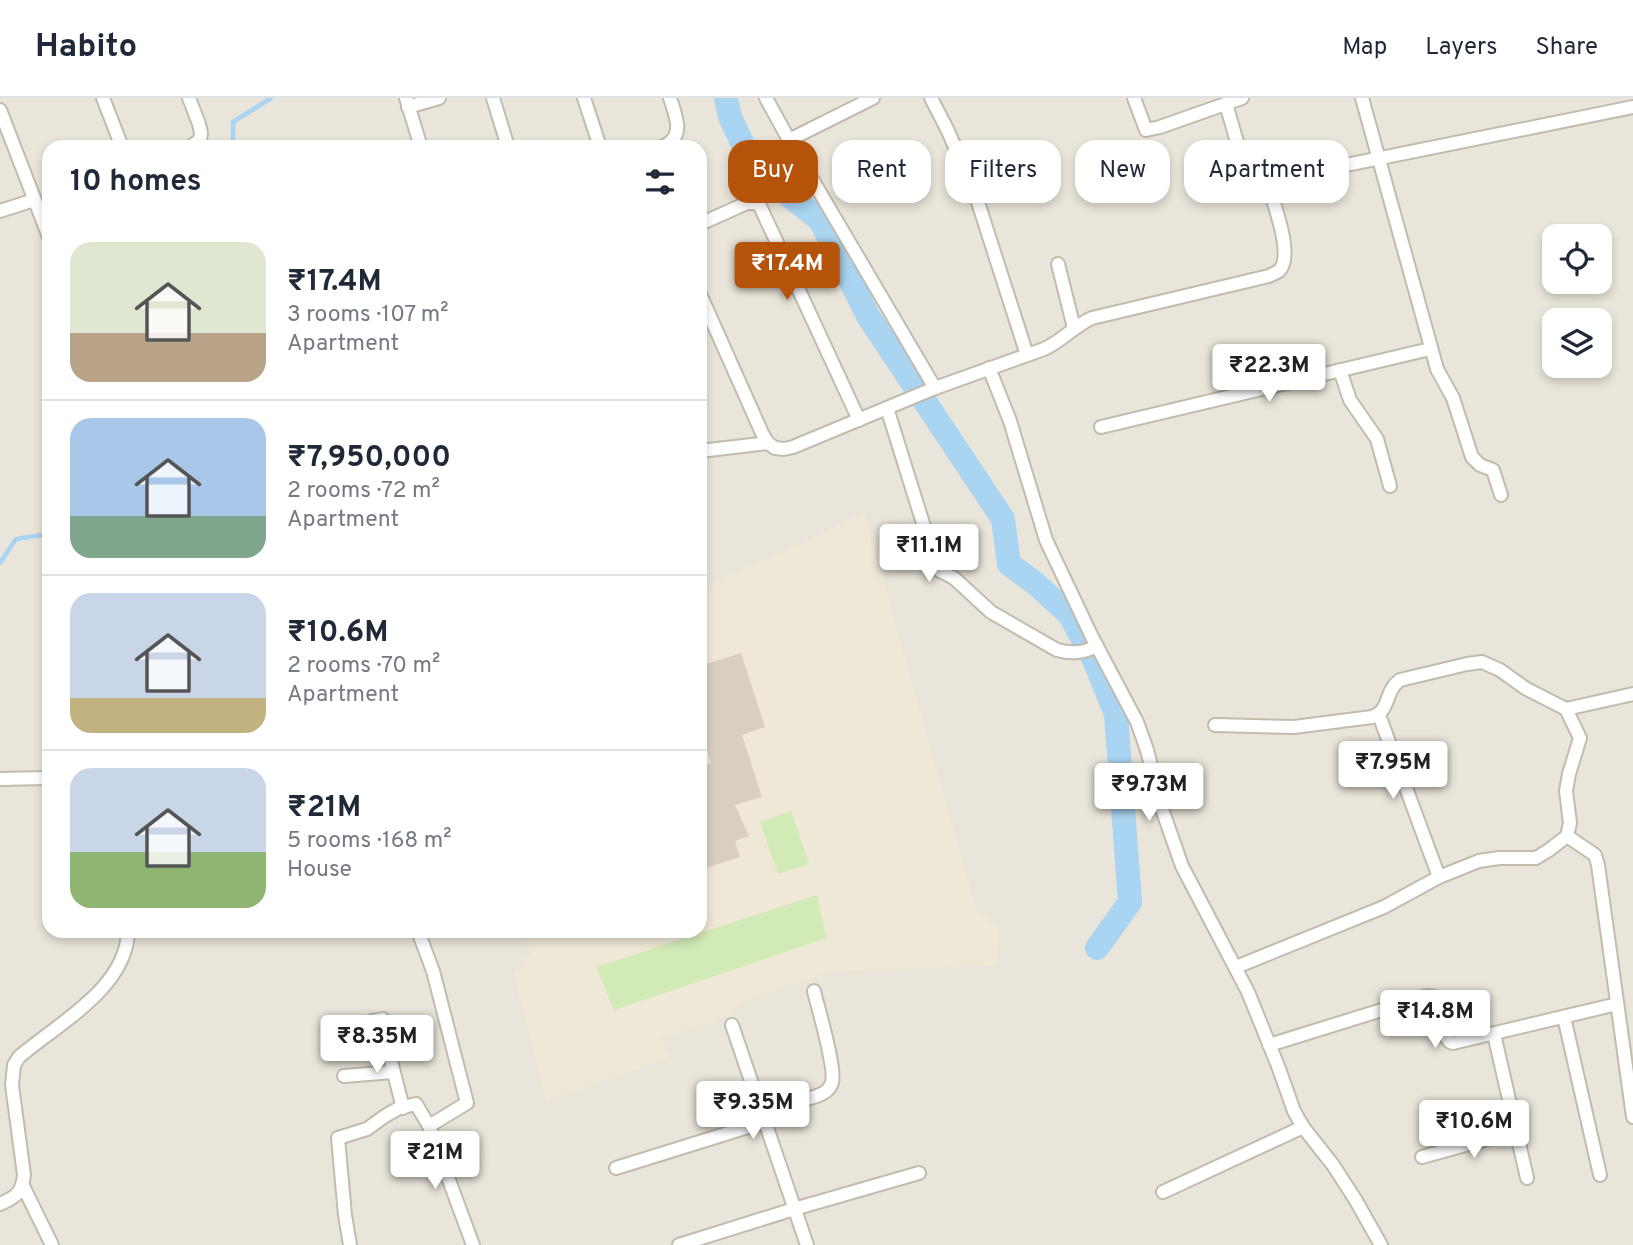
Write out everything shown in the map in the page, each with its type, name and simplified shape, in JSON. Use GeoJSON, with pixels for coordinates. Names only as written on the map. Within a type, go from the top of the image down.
{"type":"FeatureCollection","features":[{"type":"Feature","properties":{"kind":"street"},"geometry":{"type":"LineString","coordinates":[[103,98],[119,140]]}},
{"type":"Feature","properties":{"kind":"street"},"geometry":{"type":"LineString","coordinates":[[190,98],[201,133],[200,140]]}},
{"type":"Feature","properties":{"kind":"street"},"geometry":{"type":"LineString","coordinates":[[419,140],[407,103],[439,98]]}},
{"type":"Feature","properties":{"kind":"street"},"geometry":{"type":"LineString","coordinates":[[493,98],[506,140]]}},
{"type":"Feature","properties":{"kind":"street"},"geometry":{"type":"LineString","coordinates":[[584,98],[598,140]]}},
{"type":"Feature","properties":{"kind":"street"},"geometry":{"type":"LineString","coordinates":[[670,98],[678,128],[673,140]]}},
{"type":"Feature","properties":{"kind":"street"},"geometry":{"type":"LineString","coordinates":[[766,98],[788,140]]}},
{"type":"Feature","properties":{"kind":"street"},"geometry":{"type":"LineString","coordinates":[[932,98],[976,196],[1027,355]]}},
{"type":"Feature","properties":{"kind":"street"},"geometry":{"type":"LineString","coordinates":[[1134,98],[1146,130],[1242,98]]}},
{"type":"Feature","properties":{"kind":"street"},"geometry":{"type":"LineString","coordinates":[[1362,98],[1437,369],[1453,398],[1472,457],[1480,465],[1493,470],[1502,495]]}},
{"type":"Feature","properties":{"kind":"street"},"geometry":{"type":"LineString","coordinates":[[791,140],[867,99]]}},
{"type":"Feature","properties":{"kind":"street"},"geometry":{"type":"LineString","coordinates":[[1226,104],[1236,140]]}},
{"type":"Feature","properties":{"kind":"street"},"geometry":{"type":"LineString","coordinates":[[1349,164],[1633,107]]}},
{"type":"Feature","properties":{"kind":"street"},"geometry":{"type":"LineString","coordinates":[[0,110],[42,220]]}},
{"type":"Feature","properties":{"kind":"street"},"geometry":{"type":"LineString","coordinates":[[818,191],[932,389]]}},
{"type":"Feature","properties":{"kind":"street"},"geometry":{"type":"LineString","coordinates":[[0,211],[42,200]]}},
{"type":"Feature","properties":{"kind":"street"},"geometry":{"type":"LineString","coordinates":[[707,221],[747,203],[760,206],[859,420]]}},
{"type":"Feature","properties":{"kind":"street"},"geometry":{"type":"LineString","coordinates":[[707,315],[762,433],[768,443],[775,448],[784,449],[932,389],[1052,345],[1092,318],[1278,272],[1285,253],[1273,203]]}},
{"type":"Feature","properties":{"kind":"street"},"geometry":{"type":"LineString","coordinates":[[1058,264],[1074,328]]}},
{"type":"Feature","properties":{"kind":"street"},"geometry":{"type":"LineString","coordinates":[[1101,427],[1430,349]]}},
{"type":"Feature","properties":{"kind":"street"},"geometry":{"type":"LineString","coordinates":[[989,368],[1010,421],[1046,540],[1090,649],[1138,722],[1161,806],[1182,866],[1248,992],[1303,1127],[1333,1164],[1381,1245]]}},
{"type":"Feature","properties":{"kind":"street"},"geometry":{"type":"LineString","coordinates":[[1340,370],[1350,400],[1377,439],[1390,486]]}},
{"type":"Feature","properties":{"kind":"street"},"geometry":{"type":"LineString","coordinates":[[887,408],[940,571],[954,578],[991,612],[1057,650],[1069,653],[1090,649]]}},
{"type":"Feature","properties":{"kind":"street"},"geometry":{"type":"LineString","coordinates":[[707,450],[768,443]]}},
{"type":"Feature","properties":{"kind":"street"},"geometry":{"type":"LineString","coordinates":[[1215,725],[1294,727],[1372,717],[1379,715],[1385,707],[1392,686],[1400,680],[1482,663],[1500,670],[1525,688],[1566,709],[1580,738],[1566,791],[1570,823],[1567,835],[1549,850],[1536,858],[1479,861],[1439,877],[1384,907],[1236,968]]}},
{"type":"Feature","properties":{"kind":"street"},"geometry":{"type":"LineString","coordinates":[[1566,709],[1633,694]]}},
{"type":"Feature","properties":{"kind":"street"},"geometry":{"type":"LineString","coordinates":[[1379,715],[1439,877]]}},
{"type":"Feature","properties":{"kind":"street"},"geometry":{"type":"LineString","coordinates":[[0,779],[42,778]]}},
{"type":"Feature","properties":{"kind":"street"},"geometry":{"type":"LineString","coordinates":[[1567,835],[1595,855],[1598,865],[1633,1116]]}},
{"type":"Feature","properties":{"kind":"street"},"geometry":{"type":"LineString","coordinates":[[52,1245],[23,1186],[24,1175],[12,1085],[14,1065],[19,1057],[102,988],[125,954],[127,938]]}},
{"type":"Feature","properties":{"kind":"street"},"geometry":{"type":"LineString","coordinates":[[421,938],[433,971],[467,1103],[429,1126]]}},
{"type":"Feature","properties":{"kind":"street"},"geometry":{"type":"LineString","coordinates":[[616,1168],[762,1117],[817,1096],[830,1088],[833,1073],[814,990]]}},
{"type":"Feature","properties":{"kind":"street"},"geometry":{"type":"LineString","coordinates":[[1269,1045],[1431,996],[1438,1003],[1446,1037],[1450,1042],[1617,1004]]}},
{"type":"Feature","properties":{"kind":"street"},"geometry":{"type":"LineString","coordinates":[[1564,1017],[1600,1175]]}},
{"type":"Feature","properties":{"kind":"street"},"geometry":{"type":"LineString","coordinates":[[372,1021],[383,1019],[403,1108]]}},
{"type":"Feature","properties":{"kind":"street"},"geometry":{"type":"LineString","coordinates":[[732,1025],[807,1245]]}},
{"type":"Feature","properties":{"kind":"street"},"geometry":{"type":"LineString","coordinates":[[1494,1034],[1527,1178]]}},
{"type":"Feature","properties":{"kind":"street"},"geometry":{"type":"LineString","coordinates":[[344,1076],[393,1072]]}},
{"type":"Feature","properties":{"kind":"street"},"geometry":{"type":"LineString","coordinates":[[350,1245],[338,1138],[367,1129],[385,1116],[416,1104],[429,1126],[473,1245]]}},
{"type":"Feature","properties":{"kind":"street"},"geometry":{"type":"LineString","coordinates":[[1163,1192],[1303,1127]]}},
{"type":"Feature","properties":{"kind":"street"},"geometry":{"type":"LineString","coordinates":[[1422,1157],[1516,1131]]}},
{"type":"Feature","properties":{"kind":"street"},"geometry":{"type":"LineString","coordinates":[[679,1245],[919,1173]]}},
{"type":"Feature","properties":{"kind":"street"},"geometry":{"type":"LineString","coordinates":[[0,1203],[15,1196],[23,1186]]}},
{"type":"Feature","properties":{"kind":"shaded area"},"geometry":{"type":"Polygon","coordinates":[[[0,98],[1633,98],[1633,1245],[0,1245],[0,98]]]}},
{"type":"Feature","properties":{"kind":"shaded area"},"geometry":{"type":"Polygon","coordinates":[[[864,513],[976,909],[999,930],[996,965],[829,972],[753,997],[715,1022],[661,1037],[671,1057],[546,1101],[513,971],[525,966],[524,959],[531,956],[524,938],[707,938],[707,587],[864,513]]]}},
{"type":"Feature","properties":{"kind":"green space"},"geometry":{"type":"Polygon","coordinates":[[[791,811],[809,864],[778,874],[760,822],[791,811]]]}},
{"type":"Feature","properties":{"kind":"green space"},"geometry":{"type":"Polygon","coordinates":[[[817,895],[826,938],[614,1010],[596,967],[685,938],[707,938],[707,931],[817,895]]]}},
{"type":"Feature","properties":{"kind":"building"},"geometry":{"type":"Polygon","coordinates":[[[741,653],[765,727],[742,735],[762,797],[735,805],[749,836],[735,841],[740,857],[707,868],[707,764],[711,763],[707,750],[707,664],[741,653]]]}},
{"type":"Feature","properties":{"kind":"waterway"},"geometry":{"type":"LineString","coordinates":[[233,140],[233,122],[271,98]]}},
{"type":"Feature","properties":{"kind":"waterway"},"geometry":{"type":"LineString","coordinates":[[726,98],[730,117],[754,168],[820,220],[868,316],[1003,519],[1009,564],[1070,615],[1094,660],[1116,714],[1130,902],[1097,948]]}},
{"type":"Feature","properties":{"kind":"waterway"},"geometry":{"type":"LineString","coordinates":[[0,563],[16,539],[42,535]]}}]}
